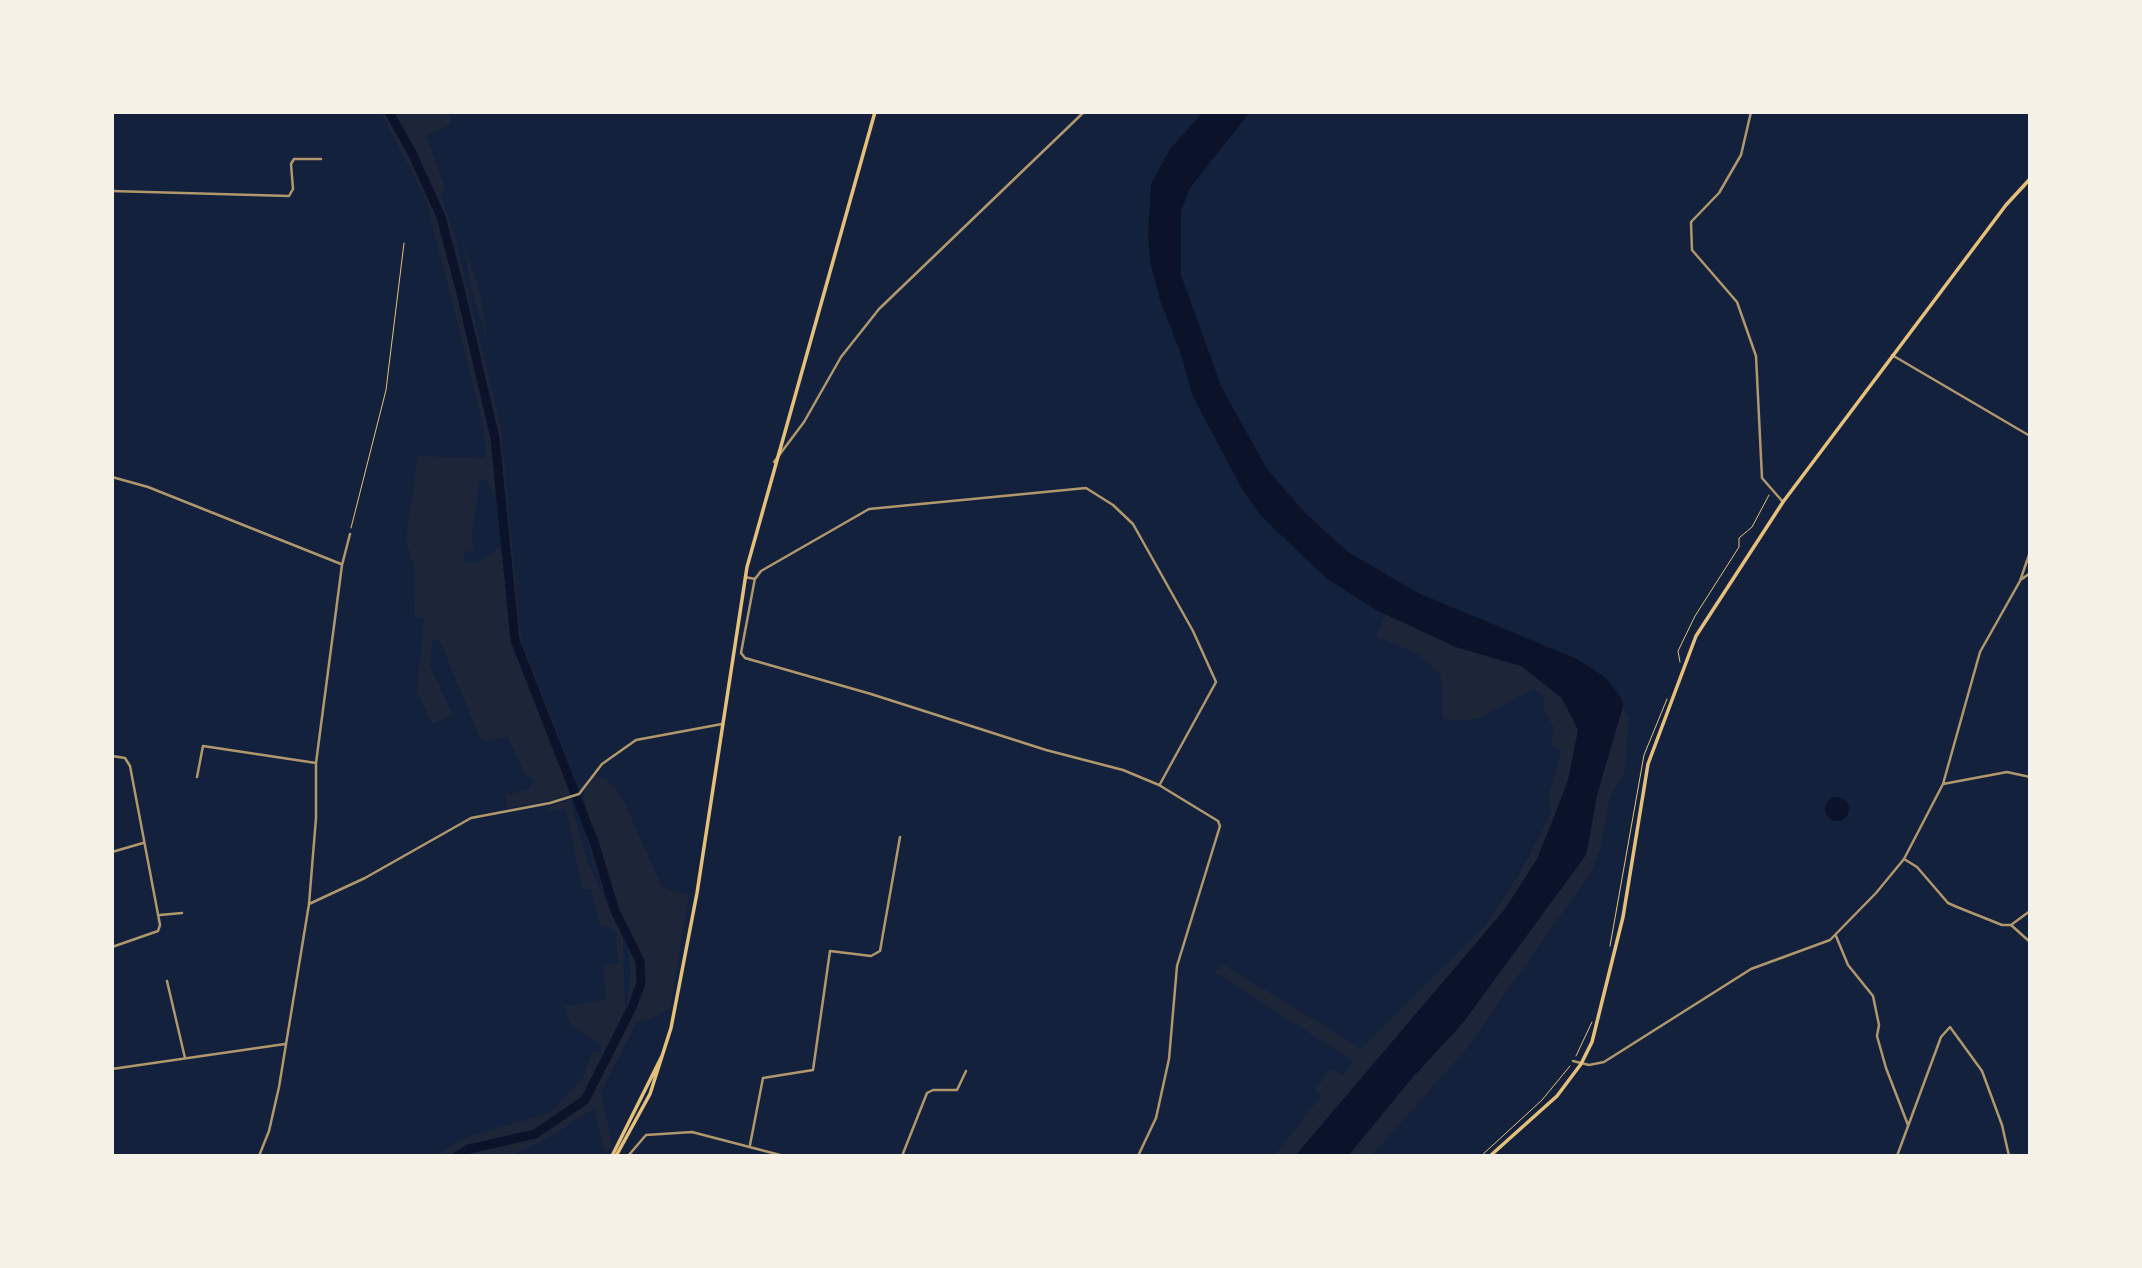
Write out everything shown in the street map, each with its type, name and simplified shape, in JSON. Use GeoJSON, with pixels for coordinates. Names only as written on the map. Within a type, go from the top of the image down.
{"type":"FeatureCollection","features":[{"type":"Feature","properties":{"kind":"main road"},"geometry":{"type":"LineString","coordinates":[[614,1156],[664,1051],[682,981],[745,578],[775,462],[876,112]]}},
{"type":"Feature","properties":{"kind":"main road"},"geometry":{"type":"LineString","coordinates":[[1490,1156],[1558,1096],[1581,1064],[1597,1028],[1623,917],[1653,748],[1696,636],[1783,502],[2006,205],[2030,179]]}},
{"type":"Feature","properties":{"kind":"street"},"geometry":{"type":"LineString","coordinates":[[775,462],[804,422],[841,357],[879,309],[1084,112]]}},
{"type":"Feature","properties":{"kind":"street"},"geometry":{"type":"LineString","coordinates":[[1751,112],[1741,155],[1719,193],[1691,222],[1692,250],[1737,302],[1756,356],[1762,478],[1783,502]]}},
{"type":"Feature","properties":{"kind":"street"},"geometry":{"type":"LineString","coordinates":[[112,191],[289,196],[293,189],[290,164],[294,159],[321,159]]}},
{"type":"Feature","properties":{"kind":"street"},"geometry":{"type":"LineString","coordinates":[[1892,355],[2030,436]]}},
{"type":"Feature","properties":{"kind":"street"},"geometry":{"type":"LineString","coordinates":[[112,477],[148,487],[342,565]]}},
{"type":"Feature","properties":{"kind":"street"},"geometry":{"type":"LineString","coordinates":[[1138,1156],[1156,1118],[1169,1059],[1177,966],[1220,826],[1217,821],[1159,785],[1123,770],[1046,750],[871,694],[745,658],[741,653],[755,578],[761,571],[869,509],[1086,488],[1113,505],[1133,524],[1193,631],[1216,682],[1159,785]]}},
{"type":"Feature","properties":{"kind":"street"},"geometry":{"type":"LineString","coordinates":[[259,1156],[269,1131],[309,904],[314,860],[316,763],[342,565],[350,534]]}},
{"type":"Feature","properties":{"kind":"street"},"geometry":{"type":"LineString","coordinates":[[1573,1061],[1596,1065],[1604,1062],[1751,969],[1836,936],[1904,859],[1943,784],[1980,652],[2020,581],[2030,552]]}},
{"type":"Feature","properties":{"kind":"street"},"geometry":{"type":"LineString","coordinates":[[2020,581],[2030,573]]}},
{"type":"Feature","properties":{"kind":"street"},"geometry":{"type":"LineString","coordinates":[[745,578],[755,578]]}},
{"type":"Feature","properties":{"kind":"street"},"geometry":{"type":"LineString","coordinates":[[309,904],[365,878],[471,818],[579,794],[602,764],[636,740],[723,724]]}},
{"type":"Feature","properties":{"kind":"street"},"geometry":{"type":"LineString","coordinates":[[197,778],[203,746],[316,763]]}},
{"type":"Feature","properties":{"kind":"street"},"geometry":{"type":"LineString","coordinates":[[112,756],[125,758],[130,766],[160,915],[158,931],[112,947]]}},
{"type":"Feature","properties":{"kind":"street"},"geometry":{"type":"LineString","coordinates":[[1943,784],[2007,772],[2030,778]]}},
{"type":"Feature","properties":{"kind":"street"},"geometry":{"type":"LineString","coordinates":[[750,1145],[763,1078],[813,1070],[830,951],[871,956],[880,951],[900,837]]}},
{"type":"Feature","properties":{"kind":"street"},"geometry":{"type":"LineString","coordinates":[[112,852],[144,843]]}},
{"type":"Feature","properties":{"kind":"street"},"geometry":{"type":"LineString","coordinates":[[1904,859],[1925,875],[1948,903],[2002,925],[2011,925],[2030,911]]}},
{"type":"Feature","properties":{"kind":"street"},"geometry":{"type":"LineString","coordinates":[[160,915],[182,913]]}},
{"type":"Feature","properties":{"kind":"street"},"geometry":{"type":"LineString","coordinates":[[2011,925],[2030,942]]}},
{"type":"Feature","properties":{"kind":"street"},"geometry":{"type":"LineString","coordinates":[[1836,936],[1849,965],[1873,996],[1879,1025],[1877,1036],[1908,1125]]}},
{"type":"Feature","properties":{"kind":"street"},"geometry":{"type":"LineString","coordinates":[[167,981],[185,1058]]}},
{"type":"Feature","properties":{"kind":"street"},"geometry":{"type":"LineString","coordinates":[[1897,1156],[1941,1037],[1950,1027],[1982,1071],[2002,1125],[2009,1156]]}},
{"type":"Feature","properties":{"kind":"street"},"geometry":{"type":"LineString","coordinates":[[112,1069],[285,1044]]}},
{"type":"Feature","properties":{"kind":"street"},"geometry":{"type":"LineString","coordinates":[[902,1156],[928,1093],[933,1090],[957,1090],[966,1071]]}},
{"type":"Feature","properties":{"kind":"street"},"geometry":{"type":"LineString","coordinates":[[628,1156],[646,1135],[692,1132],[784,1156]]}},
{"type":"Feature","properties":{"kind":"path"},"geometry":{"type":"LineString","coordinates":[[350,534],[386,390],[404,243]]}},
{"type":"Feature","properties":{"kind":"shaded area"},"geometry":{"type":"Polygon","coordinates":[[[381,112],[386,112],[410,154],[442,227],[493,437],[495,501],[486,479],[479,482],[472,537],[474,550],[465,552],[464,562],[476,563],[499,548],[503,553],[512,640],[570,788],[570,794],[556,799],[507,808],[506,795],[530,789],[534,779],[526,776],[507,736],[485,742],[480,738],[440,641],[432,639],[430,666],[453,715],[432,724],[417,692],[424,619],[415,617],[414,566],[406,541],[418,456],[486,458],[482,420],[426,200],[381,112]]]}},
{"type":"Feature","properties":{"kind":"shaded area"},"geometry":{"type":"Polygon","coordinates":[[[392,112],[450,112],[451,125],[426,135],[444,185],[445,190],[440,193],[456,241],[501,428],[521,639],[576,782],[574,786],[517,638],[501,511],[496,435],[445,225],[413,151],[392,112]]]}},
{"type":"Feature","properties":{"kind":"shaded area"},"geometry":{"type":"Polygon","coordinates":[[[1203,112],[1250,112],[1190,188],[1181,211],[1181,275],[1222,388],[1267,469],[1305,513],[1348,552],[1418,593],[1577,659],[1605,677],[1621,697],[1623,706],[1597,795],[1586,855],[1462,1024],[1412,1078],[1348,1156],[1295,1156],[1505,909],[1537,859],[1553,820],[1568,780],[1578,730],[1562,698],[1521,666],[1456,647],[1376,610],[1326,578],[1261,516],[1242,489],[1192,395],[1182,357],[1160,300],[1150,261],[1148,233],[1151,184],[1170,149],[1203,112]]]}},
{"type":"Feature","properties":{"kind":"shaded area"},"geometry":{"type":"Polygon","coordinates":[[[463,242],[481,294],[487,340],[471,288],[463,242]]]}},
{"type":"Feature","properties":{"kind":"shaded area"},"geometry":{"type":"Polygon","coordinates":[[[1386,614],[1456,647],[1521,666],[1562,698],[1578,730],[1577,750],[1537,859],[1505,909],[1295,1156],[1274,1156],[1321,1096],[1315,1091],[1330,1068],[1343,1076],[1353,1061],[1214,972],[1222,964],[1361,1048],[1485,926],[1522,869],[1551,814],[1548,798],[1561,752],[1551,744],[1554,728],[1544,711],[1544,696],[1534,689],[1478,719],[1451,721],[1442,718],[1443,691],[1440,674],[1418,654],[1376,637],[1386,614]]]}},
{"type":"Feature","properties":{"kind":"shaded area"},"geometry":{"type":"Polygon","coordinates":[[[1623,706],[1629,719],[1625,771],[1609,800],[1600,849],[1591,872],[1464,1052],[1371,1156],[1348,1156],[1412,1078],[1462,1024],[1580,862],[1589,846],[1597,795],[1623,706]]]}},
{"type":"Feature","properties":{"kind":"shaded area"},"geometry":{"type":"Polygon","coordinates":[[[595,776],[606,779],[622,797],[662,887],[689,895],[670,1008],[653,1018],[636,1023],[601,1092],[613,1147],[607,1152],[604,1149],[594,1108],[552,1136],[511,1156],[433,1156],[469,1136],[550,1113],[582,1080],[592,1052],[600,1052],[601,1045],[570,1024],[565,1006],[606,1000],[603,965],[618,963],[616,933],[612,928],[600,925],[591,889],[582,889],[566,808],[549,811],[550,806],[570,801],[588,863],[623,938],[625,1010],[587,1098],[624,1026],[631,972],[625,927],[602,888],[585,834],[584,792],[595,776]]]}},
{"type":"Feature","properties":{"kind":"shaded area"},"geometry":{"type":"Polygon","coordinates":[[[1837,797],[1846,800],[1849,809],[1846,818],[1837,821],[1828,818],[1825,809],[1828,800],[1837,797]]]}},
{"type":"Feature","properties":{"kind":"waterway"},"geometry":{"type":"LineString","coordinates":[[389,112],[412,153],[441,217],[460,289],[495,438],[515,640],[594,842],[615,911],[640,961],[641,983],[633,1005],[585,1100],[535,1134],[469,1149],[457,1156]]}}]}
